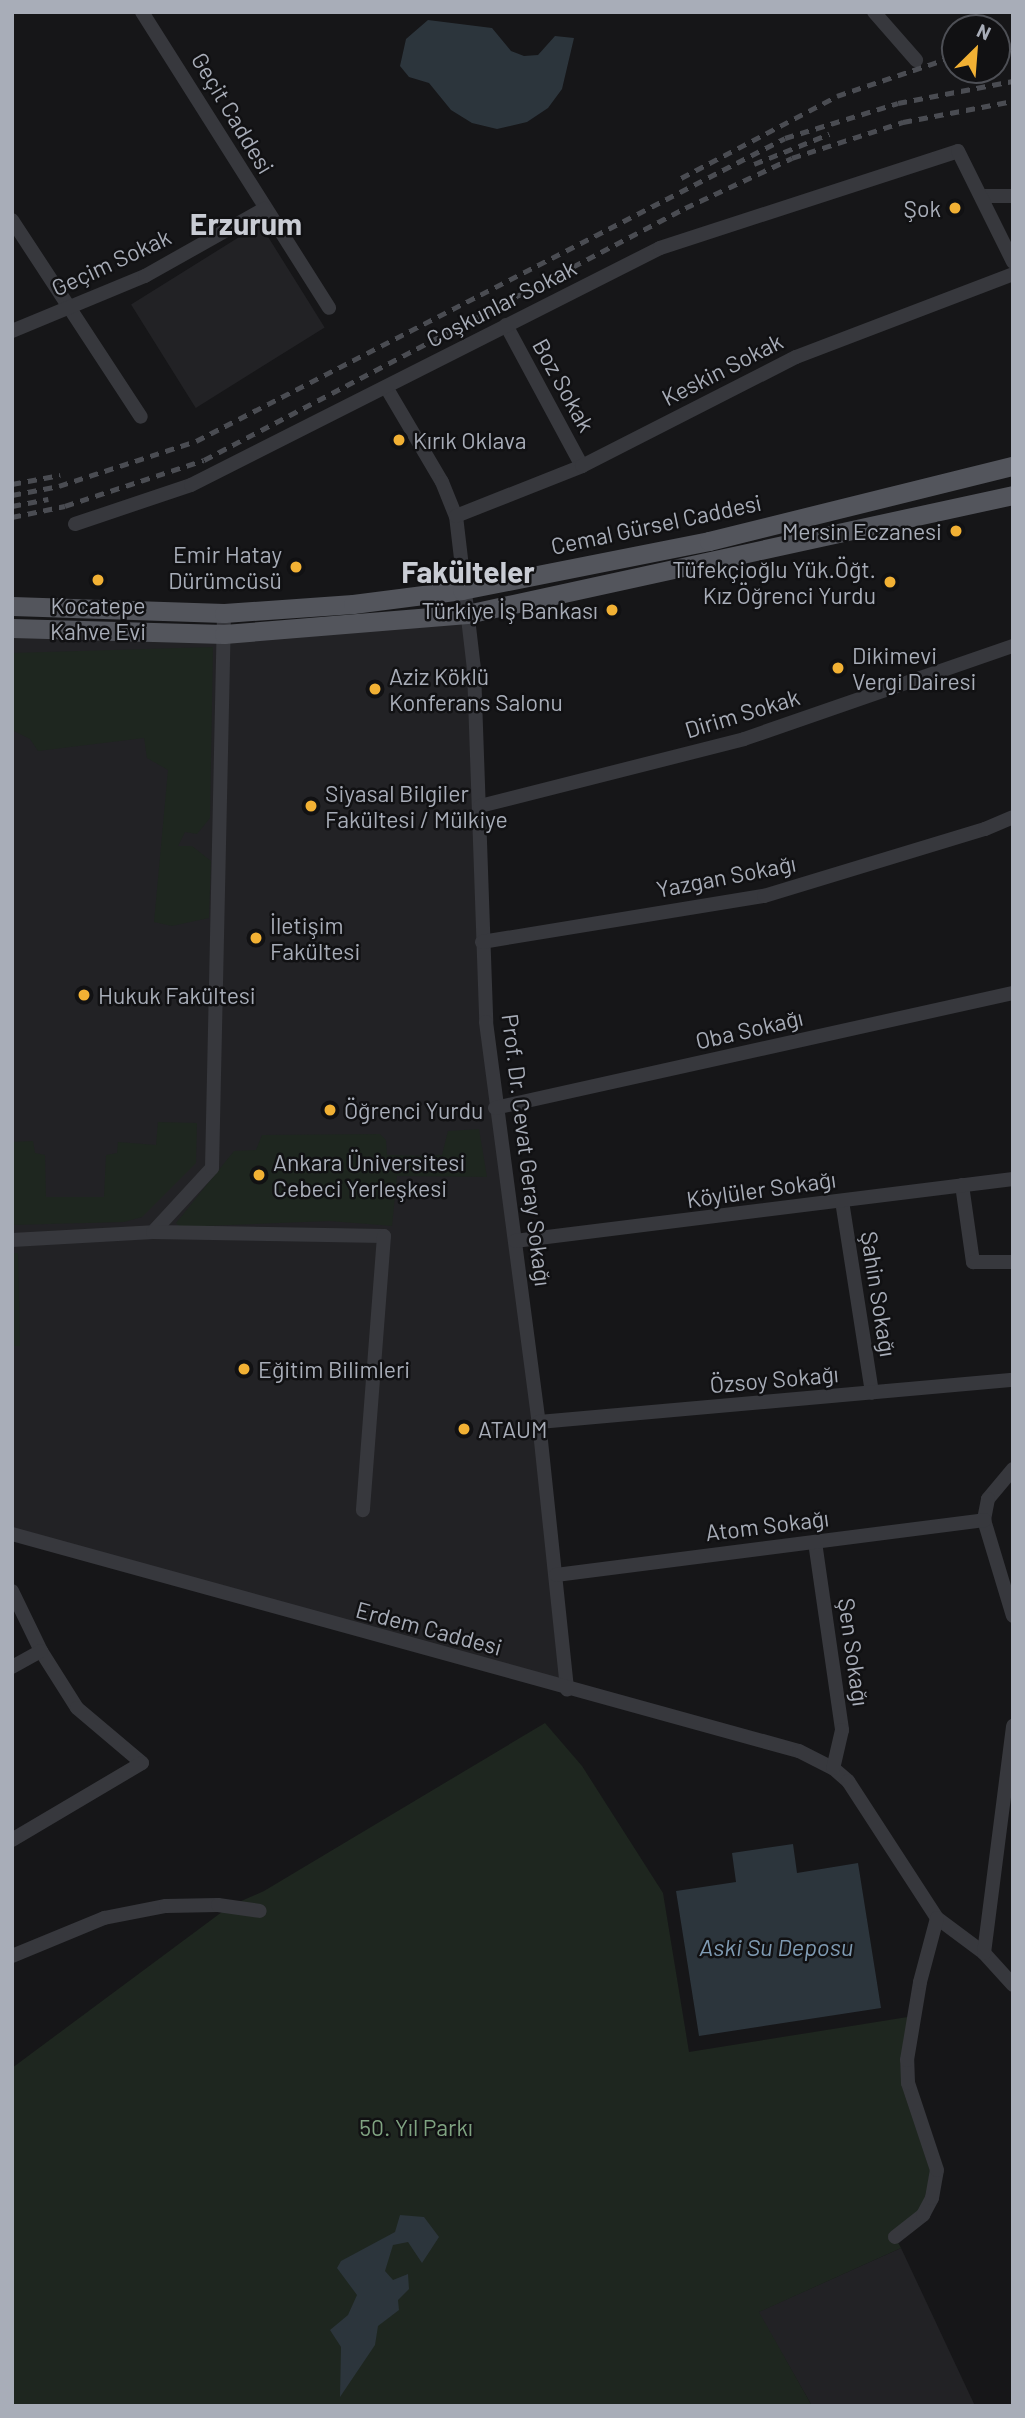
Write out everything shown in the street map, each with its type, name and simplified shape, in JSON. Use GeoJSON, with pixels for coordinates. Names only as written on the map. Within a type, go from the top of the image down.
{"type":"FeatureCollection","features":[{"type":"Feature","properties":{"kind":"main road","name":"Cemal Gürsel Caddesi"},"geometry":{"type":"LineString","coordinates":[[12,606],[224,613],[354,604],[462,590],[709,541],[1013,466]]}},
{"type":"Feature","properties":{"kind":"main road"},"geometry":{"type":"LineString","coordinates":[[12,628],[224,634],[467,614],[1013,495]]}},
{"type":"Feature","properties":{"kind":"street","name":"Geçit Caddesi"},"geometry":{"type":"LineString","coordinates":[[142,12],[207,109],[264,209],[329,308]]}},
{"type":"Feature","properties":{"kind":"street"},"geometry":{"type":"LineString","coordinates":[[874,12],[916,60]]}},
{"type":"Feature","properties":{"kind":"street","name":"Coşkunlar Sokak"},"geometry":{"type":"LineString","coordinates":[[75,524],[191,485],[660,248],[958,151],[983,196]]}},
{"type":"Feature","properties":{"kind":"street"},"geometry":{"type":"LineString","coordinates":[[1013,195],[983,196],[1013,262]]}},
{"type":"Feature","properties":{"kind":"street","name":"Geçim Sokak"},"geometry":{"type":"LineString","coordinates":[[12,331],[145,276],[264,209]]}},
{"type":"Feature","properties":{"kind":"street"},"geometry":{"type":"LineString","coordinates":[[12,220],[141,417]]}},
{"type":"Feature","properties":{"kind":"street","name":"Keskin Sokak"},"geometry":{"type":"LineString","coordinates":[[456,516],[582,466],[796,356],[1013,274]]}},
{"type":"Feature","properties":{"kind":"street","name":"Boz Sokak"},"geometry":{"type":"LineString","coordinates":[[506,325],[582,466]]}},
{"type":"Feature","properties":{"kind":"street"},"geometry":{"type":"LineString","coordinates":[[386,387],[442,482],[456,516],[462,590],[467,614]]}},
{"type":"Feature","properties":{"kind":"street"},"geometry":{"type":"LineString","coordinates":[[153,1232],[212,1168],[224,613]]}},
{"type":"Feature","properties":{"kind":"street","name":"Prof. Dr. Cevat Geray Sokağı"},"geometry":{"type":"LineString","coordinates":[[467,614],[474,670],[482,942],[495,1108],[539,1422],[567,1690]]}},
{"type":"Feature","properties":{"kind":"street","name":"Dirim Sokak"},"geometry":{"type":"LineString","coordinates":[[480,806],[744,739],[1013,646]]}},
{"type":"Feature","properties":{"kind":"street","name":"Yazgan Sokağı"},"geometry":{"type":"LineString","coordinates":[[482,942],[764,896],[985,829],[1013,817]]}},
{"type":"Feature","properties":{"kind":"street","name":"Oba Sokağı"},"geometry":{"type":"LineString","coordinates":[[495,1108],[1013,993]]}},
{"type":"Feature","properties":{"kind":"street","name":"Köylüler Sokağı"},"geometry":{"type":"LineString","coordinates":[[515,1241],[1013,1179]]}},
{"type":"Feature","properties":{"kind":"street"},"geometry":{"type":"LineString","coordinates":[[962,1185],[973,1262],[1013,1262]]}},
{"type":"Feature","properties":{"kind":"street","name":"Şahin Sokağı"},"geometry":{"type":"LineString","coordinates":[[842,1201],[872,1393]]}},
{"type":"Feature","properties":{"kind":"street"},"geometry":{"type":"LineString","coordinates":[[12,1240],[153,1232],[384,1236],[363,1510]]}},
{"type":"Feature","properties":{"kind":"street","name":"Özsoy Sokağı"},"geometry":{"type":"LineString","coordinates":[[539,1422],[1013,1380]]}},
{"type":"Feature","properties":{"kind":"street"},"geometry":{"type":"LineString","coordinates":[[1013,1469],[988,1499],[984,1520],[1013,1616]]}},
{"type":"Feature","properties":{"kind":"street","name":"Atom Sokağı"},"geometry":{"type":"LineString","coordinates":[[556,1575],[984,1520]]}},
{"type":"Feature","properties":{"kind":"street","name":"Erdem Caddesi"},"geometry":{"type":"LineString","coordinates":[[12,1534],[567,1690],[765,1739],[833,1768]]}},
{"type":"Feature","properties":{"kind":"street","name":"Şen Sokağı"},"geometry":{"type":"LineString","coordinates":[[815,1542],[842,1730],[833,1768]]}},
{"type":"Feature","properties":{"kind":"street"},"geometry":{"type":"LineString","coordinates":[[12,1591],[41,1651],[77,1708],[142,1763],[12,1840]]}},
{"type":"Feature","properties":{"kind":"street"},"geometry":{"type":"LineString","coordinates":[[12,1667],[41,1651]]}},
{"type":"Feature","properties":{"kind":"street"},"geometry":{"type":"LineString","coordinates":[[984,1953],[1013,1726]]}},
{"type":"Feature","properties":{"kind":"street"},"geometry":{"type":"LineString","coordinates":[[833,1768],[848,1781],[937,1918],[984,1953],[1013,1985]]}},
{"type":"Feature","properties":{"kind":"street"},"geometry":{"type":"LineString","coordinates":[[12,1956],[104,1918],[166,1906],[218,1905],[260,1911]]}},
{"type":"Feature","properties":{"kind":"street"},"geometry":{"type":"LineString","coordinates":[[895,2237],[923,2215],[932,2198],[937,2170],[908,2083],[907,2060],[919,1982],[937,1918]]}},
{"type":"Feature","properties":{"kind":"shaded area"},"geometry":{"type":"Polygon","coordinates":[[[260,224],[325,327],[196,408],[131,305],[260,224]]]}},
{"type":"Feature","properties":{"kind":"shaded area","name":"Ankara Üniversitesi Cebeci Yerleşkesi"},"geometry":{"type":"Polygon","coordinates":[[[467,614],[482,942],[567,1690],[12,1534],[12,628],[105,632],[467,614]]]}},
{"type":"Feature","properties":{"kind":"shaded area"},"geometry":{"type":"Polygon","coordinates":[[[901,2248],[975,2406],[812,2406],[758,2312],[901,2248]]]}},
{"type":"Feature","properties":{"kind":"green space"},"geometry":{"type":"Polygon","coordinates":[[[213,647],[210,818],[197,834],[185,832],[178,846],[192,846],[211,861],[209,918],[172,926],[154,922],[168,770],[147,758],[144,738],[38,751],[30,739],[12,730],[12,653],[213,647]]]}},
{"type":"Feature","properties":{"kind":"green space"},"geometry":{"type":"Polygon","coordinates":[[[158,1122],[197,1123],[196,1163],[142,1217],[124,1222],[12,1225],[12,1142],[33,1141],[35,1153],[45,1155],[46,1197],[104,1197],[106,1155],[117,1153],[118,1142],[156,1145],[158,1122]]]}},
{"type":"Feature","properties":{"kind":"green space"},"geometry":{"type":"Polygon","coordinates":[[[479,1129],[487,1177],[397,1176],[392,1226],[330,1221],[180,1227],[176,1223],[234,1151],[256,1150],[262,1135],[380,1134],[386,1140],[387,1155],[423,1156],[442,1155],[448,1131],[479,1129]]]}},
{"type":"Feature","properties":{"kind":"green space"},"geometry":{"type":"Polygon","coordinates":[[[12,1253],[18,1253],[20,1346],[12,1346],[12,1253]]]}},
{"type":"Feature","properties":{"kind":"green space","name":"50. Yıl Parkı"},"geometry":{"type":"Polygon","coordinates":[[[545,1723],[582,1766],[663,1893],[689,2052],[914,2016],[907,2060],[937,2170],[932,2198],[895,2237],[901,2248],[759,2312],[812,2406],[12,2406],[12,2068],[230,1906],[264,1891],[545,1723]]]}},
{"type":"Feature","properties":{"kind":"water"},"geometry":{"type":"Polygon","coordinates":[[[428,20],[492,28],[511,51],[524,56],[538,55],[555,36],[574,38],[562,89],[548,108],[527,122],[497,129],[472,123],[451,110],[429,83],[409,77],[400,66],[406,39],[428,20]]]}},
{"type":"Feature","properties":{"kind":"water","name":"Aski Su Deposu"},"geometry":{"type":"Polygon","coordinates":[[[793,1844],[797,1873],[858,1863],[881,2008],[699,2036],[676,1891],[736,1882],[732,1853],[793,1844]]]}},
{"type":"Feature","properties":{"kind":"water"},"geometry":{"type":"Polygon","coordinates":[[[400,2215],[424,2217],[439,2237],[422,2263],[408,2242],[393,2245],[385,2271],[393,2280],[408,2274],[409,2289],[398,2300],[399,2310],[378,2326],[375,2345],[340,2397],[341,2347],[330,2330],[348,2315],[357,2295],[337,2268],[341,2261],[395,2232],[400,2215]]]}},
{"type":"Feature","properties":{"kind":"railway"},"geometry":{"type":"LineString","coordinates":[[681,178],[837,96],[941,61]]}},
{"type":"Feature","properties":{"kind":"railway"},"geometry":{"type":"LineString","coordinates":[[12,495],[59,486],[196,441],[785,138],[898,103],[1013,81]]}},
{"type":"Feature","properties":{"kind":"railway"},"geometry":{"type":"LineString","coordinates":[[12,517],[65,506],[204,460],[685,208],[792,158],[903,122],[1013,101]]}},
{"type":"Feature","properties":{"kind":"railway"},"geometry":{"type":"LineString","coordinates":[[754,164],[829,134]]}},
{"type":"Feature","properties":{"kind":"railway"},"geometry":{"type":"LineString","coordinates":[[12,484],[60,475]]}},
{"type":"Feature","properties":{"kind":"railway"},"geometry":{"type":"LineString","coordinates":[[12,506],[48,499]]}},
{"type":"Feature","properties":{"kind":"place","name":"Şok"},"geometry":{"type":"Point","coordinates":[955,208]}},
{"type":"Feature","properties":{"kind":"place","name":"Kırık Oklava"},"geometry":{"type":"Point","coordinates":[399,440]}},
{"type":"Feature","properties":{"kind":"place","name":"Mersin Eczanesi"},"geometry":{"type":"Point","coordinates":[956,531]}},
{"type":"Feature","properties":{"kind":"place","name":"Emir Hatay Dürümcüsü"},"geometry":{"type":"Point","coordinates":[296,567]}},
{"type":"Feature","properties":{"kind":"place","name":"Kocatepe Kahve Evi"},"geometry":{"type":"Point","coordinates":[98,580]}},
{"type":"Feature","properties":{"kind":"place","name":"Tüfekçioğlu Yük.Öğt. Kız Öğrenci Yurdu"},"geometry":{"type":"Point","coordinates":[890,582]}},
{"type":"Feature","properties":{"kind":"place","name":"Türkiye İş Bankası"},"geometry":{"type":"Point","coordinates":[612,610]}},
{"type":"Feature","properties":{"kind":"place","name":"Dikimevi Vergi Dairesi"},"geometry":{"type":"Point","coordinates":[838,668]}},
{"type":"Feature","properties":{"kind":"place","name":"Aziz Köklü Konferans Salonu"},"geometry":{"type":"Point","coordinates":[375,689]}},
{"type":"Feature","properties":{"kind":"place","name":"Siyasal Bilgiler Fakültesi / Mülkiye"},"geometry":{"type":"Point","coordinates":[311,806]}},
{"type":"Feature","properties":{"kind":"place","name":"İletişim Fakültesi"},"geometry":{"type":"Point","coordinates":[256,938]}},
{"type":"Feature","properties":{"kind":"place","name":"Hukuk Fakültesi"},"geometry":{"type":"Point","coordinates":[84,995]}},
{"type":"Feature","properties":{"kind":"place","name":"Öğrenci Yurdu"},"geometry":{"type":"Point","coordinates":[330,1110]}},
{"type":"Feature","properties":{"kind":"place","name":"Ankara Üniversitesi Cebeci Yerleşkesi"},"geometry":{"type":"Point","coordinates":[259,1175]}},
{"type":"Feature","properties":{"kind":"place","name":"Eğitim Bilimleri"},"geometry":{"type":"Point","coordinates":[244,1369]}},
{"type":"Feature","properties":{"kind":"place","name":"ATAUM"},"geometry":{"type":"Point","coordinates":[464,1429]}},
{"type":"Feature","properties":{"kind":"district","name":"Erzurum"},"geometry":{"type":"Point","coordinates":[246,223]}},
{"type":"Feature","properties":{"kind":"district","name":"Fakülteler"},"geometry":{"type":"Point","coordinates":[468,571]}}]}
